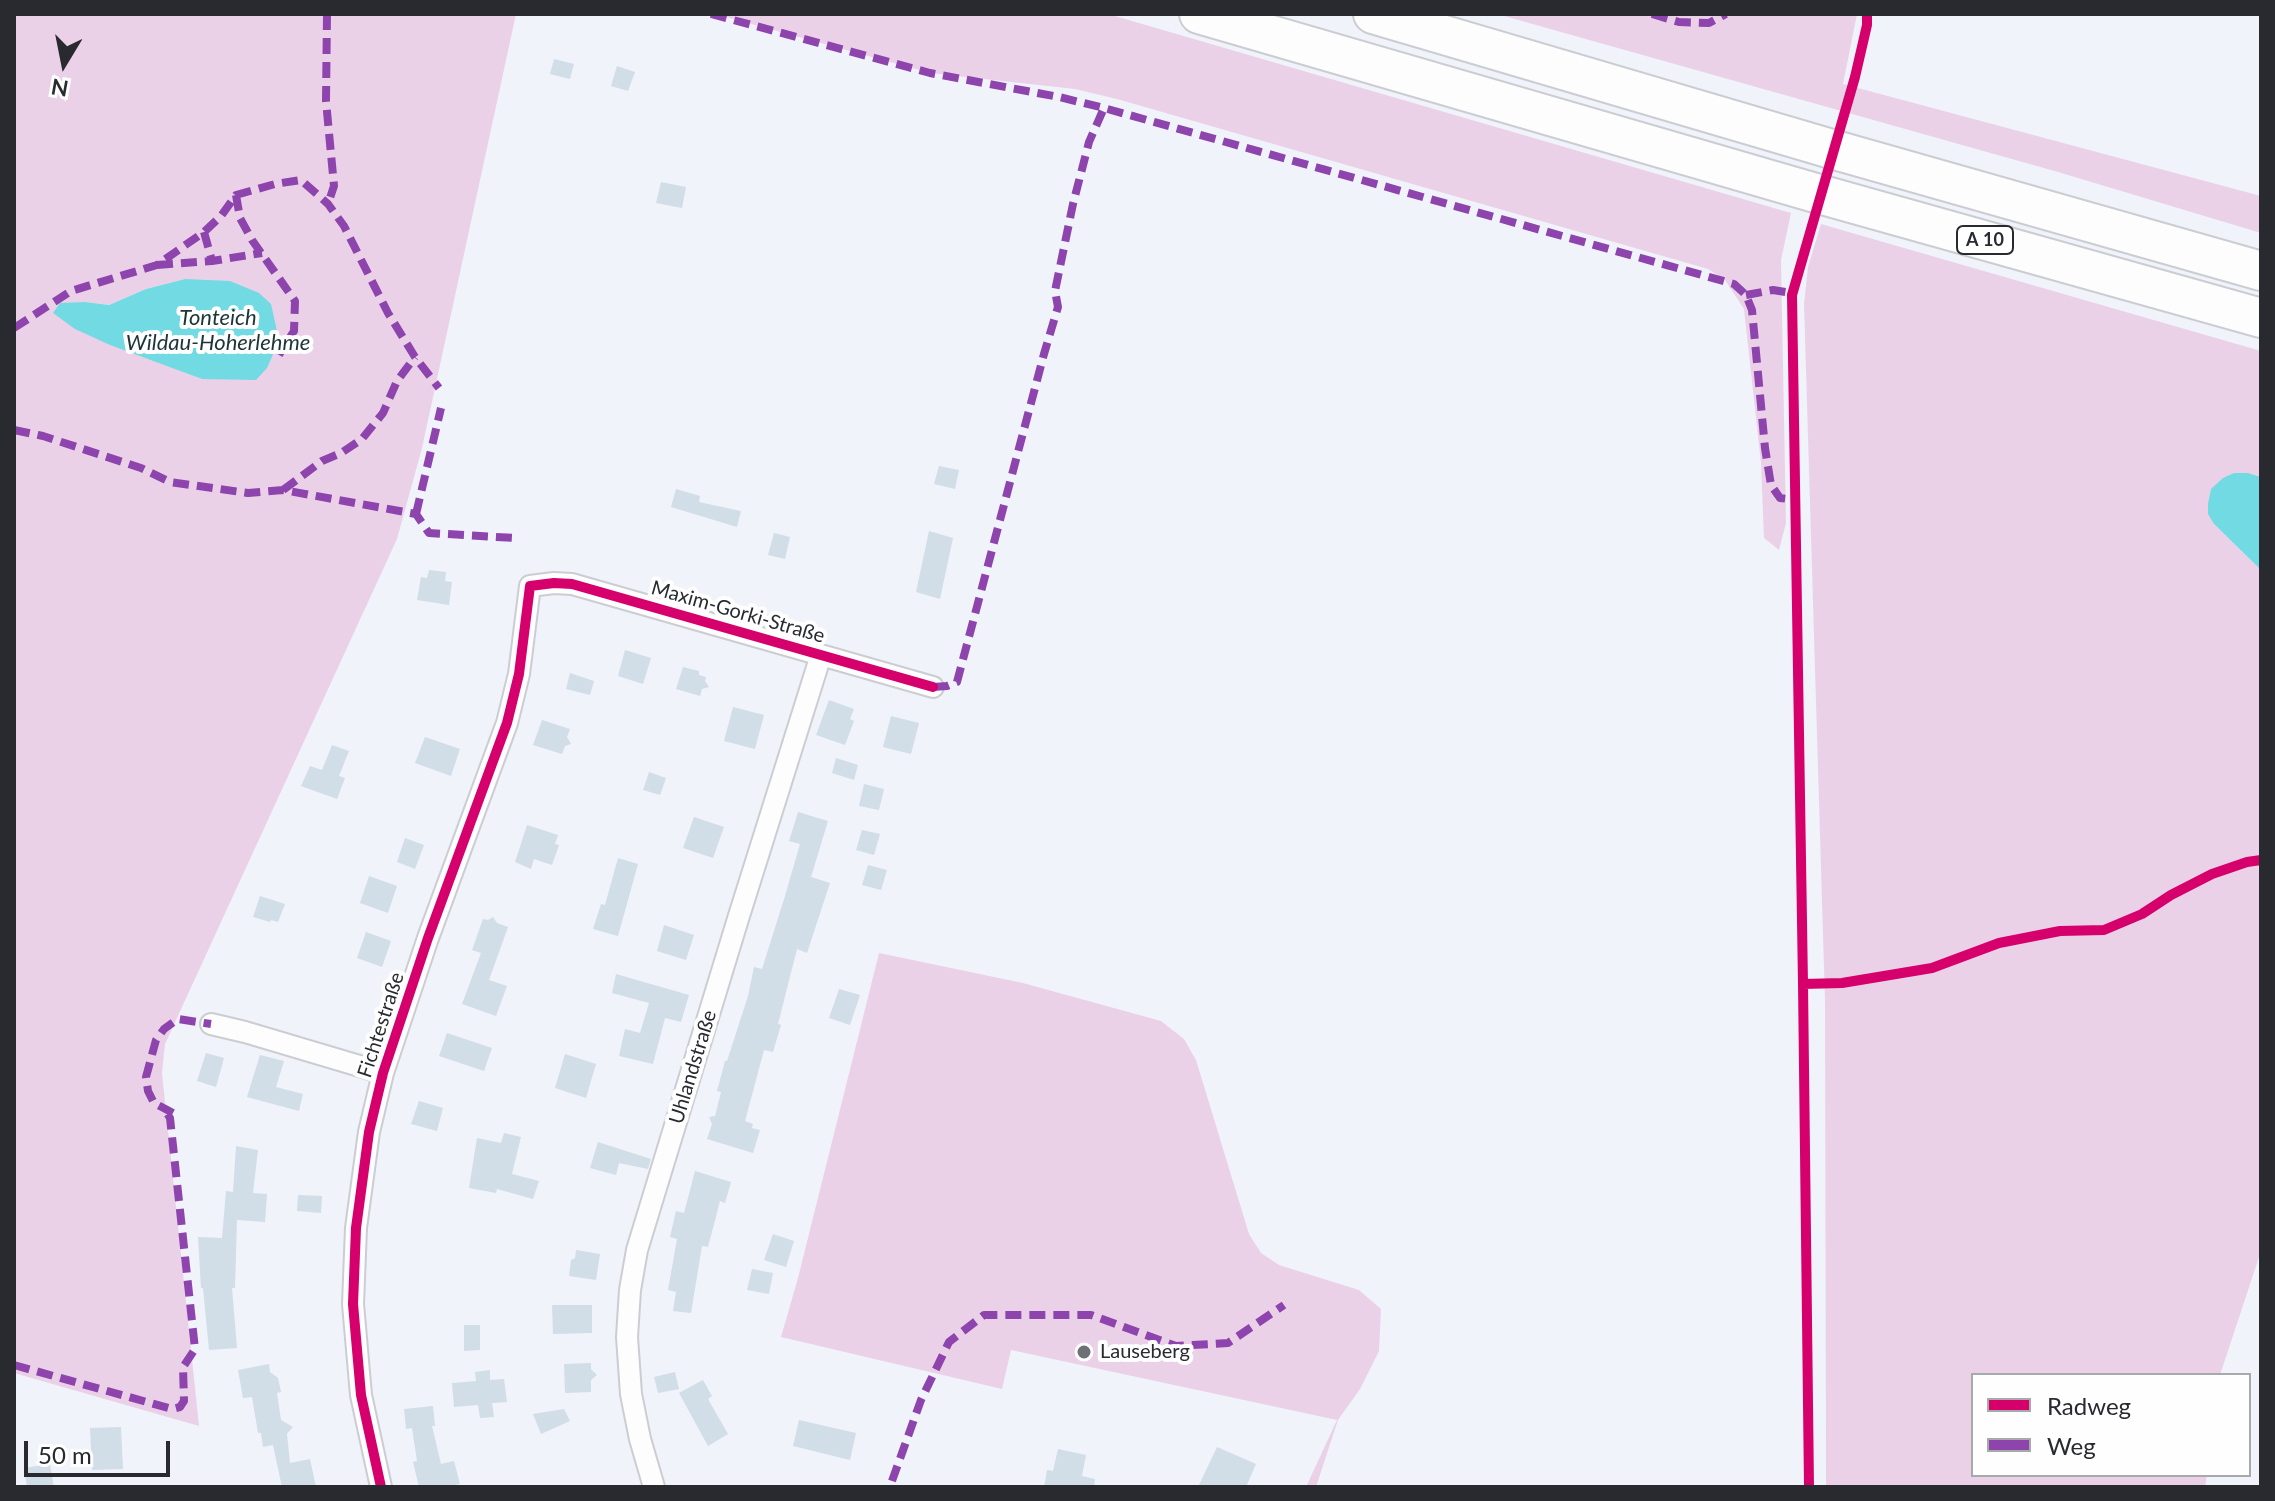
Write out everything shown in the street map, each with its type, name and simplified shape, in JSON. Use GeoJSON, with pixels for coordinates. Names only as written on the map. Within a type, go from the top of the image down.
{"type":"FeatureCollection","features":[{"type":"Feature","properties":{"kind":"highway","name":"A 10"},"geometry":{"type":"LineString","coordinates":[[1199,14],[2261,318]]}},
{"type":"Feature","properties":{"kind":"highway","name":"A 10"},"geometry":{"type":"LineString","coordinates":[[1373,14],[2261,271]]}},
{"type":"Feature","properties":{"kind":"street","name":"Maxim-Gorki-Straße"},"geometry":{"type":"LineString","coordinates":[[530,586],[572,584],[933,687]]}},
{"type":"Feature","properties":{"kind":"street","name":"Fichtestraße"},"geometry":{"type":"LineString","coordinates":[[381,1487],[363,1407],[356,1356],[353,1304],[358,1197],[383,1073],[431,930],[507,723],[519,674],[530,586]]}},
{"type":"Feature","properties":{"kind":"street","name":"Uhlandstraße"},"geometry":{"type":"LineString","coordinates":[[654,1487],[631,1394],[627,1337],[637,1250],[821,655]]}},
{"type":"Feature","properties":{"kind":"street"},"geometry":{"type":"LineString","coordinates":[[211,1024],[383,1073]]}},
{"type":"Feature","properties":{"kind":"shaded area"},"geometry":{"type":"Polygon","coordinates":[[[14,14],[516,14],[422,448],[397,539],[165,1044],[162,1073],[199,1426],[14,1373],[14,14]],[[185,279],[146,289],[109,305],[85,302],[169,366],[202,379],[185,279]]]}},
{"type":"Feature","properties":{"kind":"shaded area"},"geometry":{"type":"Polygon","coordinates":[[[715,14],[1108,14],[1791,213],[1781,260],[1786,523],[1779,550],[1764,538],[1761,463],[1744,309],[1725,280],[1708,269],[1117,99],[1075,89],[930,73],[715,14]]]}},
{"type":"Feature","properties":{"kind":"shaded area"},"geometry":{"type":"Polygon","coordinates":[[[1497,14],[1857,14],[1843,84],[2261,196],[2261,233],[2058,172],[1497,14]]]}},
{"type":"Feature","properties":{"kind":"shaded area"},"geometry":{"type":"Polygon","coordinates":[[[1821,224],[2261,351],[2261,477],[2248,473],[2214,524],[2261,570],[2261,1251],[2221,1373],[1971,1373],[1971,1477],[2207,1477],[2205,1487],[1826,1487],[1825,1001],[1804,304],[1808,267],[1821,224]]]}},
{"type":"Feature","properties":{"kind":"shaded area"},"geometry":{"type":"Polygon","coordinates":[[[879,953],[1023,983],[1161,1021],[1184,1039],[1196,1060],[1249,1234],[1261,1253],[1279,1265],[1359,1290],[1381,1309],[1379,1351],[1360,1389],[1338,1420],[1316,1487],[1306,1487],[1337,1420],[1011,1350],[1002,1389],[781,1337],[879,953]]]}},
{"type":"Feature","properties":{"kind":"water","name":"Tonteich Wildau-Hoherlehme"},"geometry":{"type":"Polygon","coordinates":[[[185,279],[230,281],[259,293],[271,304],[277,331],[275,350],[267,368],[256,380],[202,379],[110,345],[75,329],[53,313],[60,303],[109,305],[146,289],[185,279]]]}},
{"type":"Feature","properties":{"kind":"water"},"geometry":{"type":"Polygon","coordinates":[[[2234,473],[2261,477],[2261,570],[2214,524],[2208,514],[2211,489],[2234,473]]]}},
{"type":"Feature","properties":{"kind":"building"},"geometry":{"type":"Polygon","coordinates":[[[554,59],[574,64],[570,79],[550,74],[554,59]]]}},
{"type":"Feature","properties":{"kind":"building"},"geometry":{"type":"Polygon","coordinates":[[[617,66],[635,72],[628,91],[611,86],[617,66]]]}},
{"type":"Feature","properties":{"kind":"building"},"geometry":{"type":"Polygon","coordinates":[[[661,182],[686,187],[682,208],[656,203],[661,182]]]}},
{"type":"Feature","properties":{"kind":"building"},"geometry":{"type":"Polygon","coordinates":[[[939,466],[959,470],[955,489],[934,484],[939,466]]]}},
{"type":"Feature","properties":{"kind":"building"},"geometry":{"type":"Polygon","coordinates":[[[676,489],[700,496],[699,502],[741,511],[737,527],[671,507],[676,489]]]}},
{"type":"Feature","properties":{"kind":"building"},"geometry":{"type":"Polygon","coordinates":[[[929,531],[953,538],[940,599],[916,592],[929,531]]]}},
{"type":"Feature","properties":{"kind":"building"},"geometry":{"type":"Polygon","coordinates":[[[774,533],[790,537],[785,559],[768,555],[774,533]]]}},
{"type":"Feature","properties":{"kind":"building"},"geometry":{"type":"Polygon","coordinates":[[[429,570],[446,572],[445,581],[452,582],[449,605],[417,600],[421,577],[427,578],[429,570]]]}},
{"type":"Feature","properties":{"kind":"building"},"geometry":{"type":"Polygon","coordinates":[[[625,650],[651,658],[643,684],[618,676],[625,650]]]}},
{"type":"Feature","properties":{"kind":"building"},"geometry":{"type":"Polygon","coordinates":[[[683,667],[699,671],[699,675],[706,677],[709,687],[702,689],[700,696],[676,689],[683,667]]]}},
{"type":"Feature","properties":{"kind":"building"},"geometry":{"type":"Polygon","coordinates":[[[570,673],[594,681],[590,695],[566,689],[570,673]]]}},
{"type":"Feature","properties":{"kind":"building"},"geometry":{"type":"Polygon","coordinates":[[[829,700],[854,709],[850,719],[854,721],[845,745],[816,735],[829,700]]]}},
{"type":"Feature","properties":{"kind":"building"},"geometry":{"type":"Polygon","coordinates":[[[733,707],[764,715],[755,749],[724,741],[733,707]]]}},
{"type":"Feature","properties":{"kind":"building"},"geometry":{"type":"Polygon","coordinates":[[[891,716],[919,723],[911,754],[883,747],[891,716]]]}},
{"type":"Feature","properties":{"kind":"building"},"geometry":{"type":"Polygon","coordinates":[[[542,720],[570,729],[567,737],[571,744],[565,746],[562,754],[533,745],[542,720]]]}},
{"type":"Feature","properties":{"kind":"building"},"geometry":{"type":"Polygon","coordinates":[[[425,737],[460,749],[451,776],[415,763],[425,737]]]}},
{"type":"Feature","properties":{"kind":"building"},"geometry":{"type":"Polygon","coordinates":[[[332,745],[349,751],[339,776],[345,778],[337,799],[301,786],[310,766],[322,770],[332,745]]]}},
{"type":"Feature","properties":{"kind":"building"},"geometry":{"type":"Polygon","coordinates":[[[836,758],[858,765],[854,780],[832,773],[836,758]]]}},
{"type":"Feature","properties":{"kind":"building"},"geometry":{"type":"Polygon","coordinates":[[[649,772],[666,778],[660,795],[643,790],[649,772]]]}},
{"type":"Feature","properties":{"kind":"building"},"geometry":{"type":"Polygon","coordinates":[[[864,784],[884,789],[879,810],[859,806],[864,784]]]}},
{"type":"Feature","properties":{"kind":"building"},"geometry":{"type":"Polygon","coordinates":[[[798,812],[828,821],[811,877],[830,883],[807,953],[797,949],[773,1052],[764,1050],[745,1121],[753,1124],[752,1128],[760,1130],[753,1153],[707,1139],[712,1124],[709,1117],[715,1116],[721,1092],[717,1091],[748,996],[754,967],[762,969],[785,896],[800,844],[789,841],[798,812]]]}},
{"type":"Feature","properties":{"kind":"building"},"geometry":{"type":"Polygon","coordinates":[[[694,817],[724,827],[713,858],[683,848],[694,817]]]}},
{"type":"Feature","properties":{"kind":"building"},"geometry":{"type":"Polygon","coordinates":[[[527,825],[558,835],[555,844],[559,845],[552,865],[534,859],[531,869],[515,862],[527,825]]]}},
{"type":"Feature","properties":{"kind":"building"},"geometry":{"type":"Polygon","coordinates":[[[862,830],[880,834],[874,855],[856,850],[862,830]]]}},
{"type":"Feature","properties":{"kind":"building"},"geometry":{"type":"Polygon","coordinates":[[[405,838],[424,845],[415,869],[397,862],[405,838]]]}},
{"type":"Feature","properties":{"kind":"building"},"geometry":{"type":"Polygon","coordinates":[[[618,858],[638,864],[618,936],[593,929],[601,904],[605,905],[618,858]]]}},
{"type":"Feature","properties":{"kind":"building"},"geometry":{"type":"Polygon","coordinates":[[[868,865],[887,870],[881,890],[862,885],[868,865]]]}},
{"type":"Feature","properties":{"kind":"building"},"geometry":{"type":"Polygon","coordinates":[[[369,876],[397,886],[388,913],[360,903],[369,876]]]}},
{"type":"Feature","properties":{"kind":"building"},"geometry":{"type":"Polygon","coordinates":[[[260,896],[285,904],[278,922],[253,917],[260,896]]]}},
{"type":"Feature","properties":{"kind":"building"},"geometry":{"type":"Polygon","coordinates":[[[493,917],[497,923],[508,927],[489,980],[507,986],[496,1016],[462,1004],[481,953],[472,950],[483,919],[493,917]]]}},
{"type":"Feature","properties":{"kind":"building"},"geometry":{"type":"Polygon","coordinates":[[[664,925],[694,935],[686,960],[657,951],[664,925]]]}},
{"type":"Feature","properties":{"kind":"building"},"geometry":{"type":"Polygon","coordinates":[[[366,932],[391,941],[382,967],[357,958],[366,932]]]}},
{"type":"Feature","properties":{"kind":"building"},"geometry":{"type":"Polygon","coordinates":[[[616,974],[689,995],[681,1022],[665,1018],[653,1064],[619,1056],[625,1029],[640,1033],[649,1003],[612,993],[616,974]]]}},
{"type":"Feature","properties":{"kind":"building"},"geometry":{"type":"Polygon","coordinates":[[[839,989],[860,995],[850,1025],[829,1018],[839,989]]]}},
{"type":"Feature","properties":{"kind":"building"},"geometry":{"type":"Polygon","coordinates":[[[447,1033],[492,1048],[484,1071],[439,1056],[447,1033]]]}},
{"type":"Feature","properties":{"kind":"building"},"geometry":{"type":"Polygon","coordinates":[[[206,1053],[224,1058],[216,1087],[197,1081],[206,1053]]]}},
{"type":"Feature","properties":{"kind":"building"},"geometry":{"type":"Polygon","coordinates":[[[565,1054],[596,1064],[586,1098],[555,1088],[565,1054]]]}},
{"type":"Feature","properties":{"kind":"building"},"geometry":{"type":"Polygon","coordinates":[[[260,1055],[284,1061],[276,1087],[303,1094],[299,1111],[247,1097],[260,1055]]]}},
{"type":"Feature","properties":{"kind":"building"},"geometry":{"type":"Polygon","coordinates":[[[419,1101],[443,1108],[437,1131],[411,1124],[419,1101]]]}},
{"type":"Feature","properties":{"kind":"building"},"geometry":{"type":"Polygon","coordinates":[[[504,1133],[521,1137],[512,1174],[539,1181],[533,1199],[497,1189],[496,1193],[469,1188],[477,1138],[501,1143],[504,1133]]]}},
{"type":"Feature","properties":{"kind":"building"},"geometry":{"type":"Polygon","coordinates":[[[598,1142],[651,1159],[648,1169],[619,1163],[616,1175],[590,1168],[598,1142]]]}},
{"type":"Feature","properties":{"kind":"building"},"geometry":{"type":"Polygon","coordinates":[[[236,1146],[258,1150],[253,1193],[267,1194],[265,1222],[237,1220],[235,1288],[232,1288],[237,1348],[209,1350],[198,1237],[222,1238],[226,1191],[233,1192],[236,1146]]]}},
{"type":"Feature","properties":{"kind":"building"},"geometry":{"type":"Polygon","coordinates":[[[695,1171],[731,1182],[725,1203],[720,1201],[708,1247],[702,1246],[691,1313],[673,1311],[676,1292],[668,1290],[677,1239],[670,1237],[676,1211],[684,1213],[695,1171]]]}},
{"type":"Feature","properties":{"kind":"building"},"geometry":{"type":"Polygon","coordinates":[[[298,1195],[322,1196],[321,1213],[297,1211],[298,1195]]]}},
{"type":"Feature","properties":{"kind":"building"},"geometry":{"type":"Polygon","coordinates":[[[773,1234],[794,1241],[786,1267],[764,1260],[773,1234]]]}},
{"type":"Feature","properties":{"kind":"building"},"geometry":{"type":"Polygon","coordinates":[[[576,1250],[600,1254],[596,1280],[569,1276],[576,1250]]]}},
{"type":"Feature","properties":{"kind":"building"},"geometry":{"type":"Polygon","coordinates":[[[752,1269],[773,1273],[769,1294],[747,1290],[752,1269]]]}},
{"type":"Feature","properties":{"kind":"building"},"geometry":{"type":"Polygon","coordinates":[[[552,1305],[592,1305],[592,1333],[553,1334],[552,1305]]]}},
{"type":"Feature","properties":{"kind":"building"},"geometry":{"type":"Polygon","coordinates":[[[464,1325],[480,1325],[480,1350],[464,1351],[464,1325]]]}},
{"type":"Feature","properties":{"kind":"building"},"geometry":{"type":"Polygon","coordinates":[[[591,1363],[591,1369],[597,1375],[591,1380],[591,1392],[565,1393],[564,1364],[591,1363]]]}},
{"type":"Feature","properties":{"kind":"building"},"geometry":{"type":"Polygon","coordinates":[[[269,1364],[270,1372],[278,1378],[281,1392],[277,1393],[281,1420],[293,1427],[287,1434],[290,1463],[310,1459],[316,1487],[282,1487],[273,1445],[263,1447],[261,1433],[258,1433],[252,1397],[243,1398],[238,1370],[269,1364]]]}},
{"type":"Feature","properties":{"kind":"building"},"geometry":{"type":"Polygon","coordinates":[[[490,1370],[490,1380],[504,1379],[507,1402],[492,1403],[494,1417],[480,1418],[478,1405],[454,1407],[452,1383],[476,1381],[475,1372],[490,1370]]]}},
{"type":"Feature","properties":{"kind":"building"},"geometry":{"type":"Polygon","coordinates":[[[675,1372],[679,1389],[658,1393],[654,1377],[675,1372]]]}},
{"type":"Feature","properties":{"kind":"building"},"geometry":{"type":"Polygon","coordinates":[[[703,1380],[712,1396],[708,1399],[728,1434],[708,1446],[679,1393],[703,1380]]]}},
{"type":"Feature","properties":{"kind":"building"},"geometry":{"type":"Polygon","coordinates":[[[433,1406],[435,1426],[432,1426],[441,1464],[454,1461],[460,1484],[419,1487],[413,1462],[417,1461],[412,1428],[406,1429],[404,1409],[433,1406]]]}},
{"type":"Feature","properties":{"kind":"building"},"geometry":{"type":"Polygon","coordinates":[[[564,1409],[570,1421],[541,1434],[533,1414],[564,1409]]]}},
{"type":"Feature","properties":{"kind":"building"},"geometry":{"type":"Polygon","coordinates":[[[799,1420],[856,1433],[850,1460],[793,1446],[799,1420]]]}},
{"type":"Feature","properties":{"kind":"building"},"geometry":{"type":"Polygon","coordinates":[[[121,1427],[123,1469],[92,1470],[90,1428],[121,1427]]]}},
{"type":"Feature","properties":{"kind":"building"},"geometry":{"type":"Polygon","coordinates":[[[1217,1447],[1256,1464],[1246,1487],[1198,1487],[1217,1447]]]}},
{"type":"Feature","properties":{"kind":"building"},"geometry":{"type":"Polygon","coordinates":[[[1058,1449],[1086,1455],[1082,1476],[1095,1479],[1094,1487],[1044,1487],[1047,1470],[1053,1471],[1058,1449]]]}},
{"type":"Feature","properties":{"kind":"building"},"geometry":{"type":"Polygon","coordinates":[[[50,1464],[54,1487],[27,1487],[24,1468],[50,1464]]]}},
{"type":"Feature","properties":{"kind":"marked path"},"geometry":{"type":"LineString","coordinates":[[327,14],[326,101],[334,186],[328,204]]}},
{"type":"Feature","properties":{"kind":"marked path"},"geometry":{"type":"LineString","coordinates":[[711,14],[930,73],[1104,108],[1734,284],[1746,295],[1752,310],[1771,485],[1780,498],[1796,500]]}},
{"type":"Feature","properties":{"kind":"marked path"},"geometry":{"type":"LineString","coordinates":[[1652,14],[1679,22],[1709,23],[1726,14]]}},
{"type":"Feature","properties":{"kind":"marked path"},"geometry":{"type":"LineString","coordinates":[[933,687],[957,682],[1058,307],[1055,291],[1073,204],[1089,142],[1104,108]]}},
{"type":"Feature","properties":{"kind":"marked path"},"geometry":{"type":"LineString","coordinates":[[14,328],[71,291],[157,265],[204,232],[236,195],[301,180],[328,204],[344,226],[388,313],[415,357],[439,388]]}},
{"type":"Feature","properties":{"kind":"marked path"},"geometry":{"type":"LineString","coordinates":[[236,195],[240,218],[252,240],[295,301],[294,331],[279,355]]}},
{"type":"Feature","properties":{"kind":"marked path"},"geometry":{"type":"LineString","coordinates":[[204,232],[212,261],[262,253]]}},
{"type":"Feature","properties":{"kind":"marked path"},"geometry":{"type":"LineString","coordinates":[[157,265],[212,261]]}},
{"type":"Feature","properties":{"kind":"marked path"},"geometry":{"type":"LineString","coordinates":[[1746,295],[1773,290],[1792,293]]}},
{"type":"Feature","properties":{"kind":"marked path"},"geometry":{"type":"LineString","coordinates":[[283,490],[322,461],[362,439],[383,413],[397,381],[415,357]]}},
{"type":"Feature","properties":{"kind":"marked path"},"geometry":{"type":"LineString","coordinates":[[416,514],[441,408]]}},
{"type":"Feature","properties":{"kind":"marked path"},"geometry":{"type":"LineString","coordinates":[[14,430],[43,436],[141,468],[170,482],[248,493],[283,490],[416,514],[429,533],[515,538]]}},
{"type":"Feature","properties":{"kind":"marked path"},"geometry":{"type":"LineString","coordinates":[[173,1113],[154,1103],[148,1091],[146,1077],[156,1040],[164,1029],[178,1019],[211,1024]]}},
{"type":"Feature","properties":{"kind":"marked path"},"geometry":{"type":"LineString","coordinates":[[14,1365],[172,1409],[180,1407],[184,1401],[183,1367],[195,1349],[170,1118],[165,1110]]}},
{"type":"Feature","properties":{"kind":"marked path"},"geometry":{"type":"LineString","coordinates":[[892,1481],[921,1400],[949,1342],[984,1315],[1091,1315],[1176,1346],[1228,1343],[1284,1305]]}},
{"type":"Feature","properties":{"kind":"cycle path"},"geometry":{"type":"LineString","coordinates":[[1809,1487],[1792,295],[1855,77],[1867,14]]}},
{"type":"Feature","properties":{"kind":"cycle path"},"geometry":{"type":"LineString","coordinates":[[381,1487],[361,1395],[353,1304],[356,1228],[369,1132],[383,1073],[428,938],[507,723],[519,674],[530,586],[572,584],[933,687]]}},
{"type":"Feature","properties":{"kind":"cycle path"},"geometry":{"type":"LineString","coordinates":[[1803,984],[1842,983],[1932,968],[1999,943],[2060,931],[2104,930],[2142,914],[2212,874],[2261,860]]}},
{"type":"Feature","properties":{"kind":"place","name":"Lauseberg"},"geometry":{"type":"Point","coordinates":[1084,1352]}}]}
